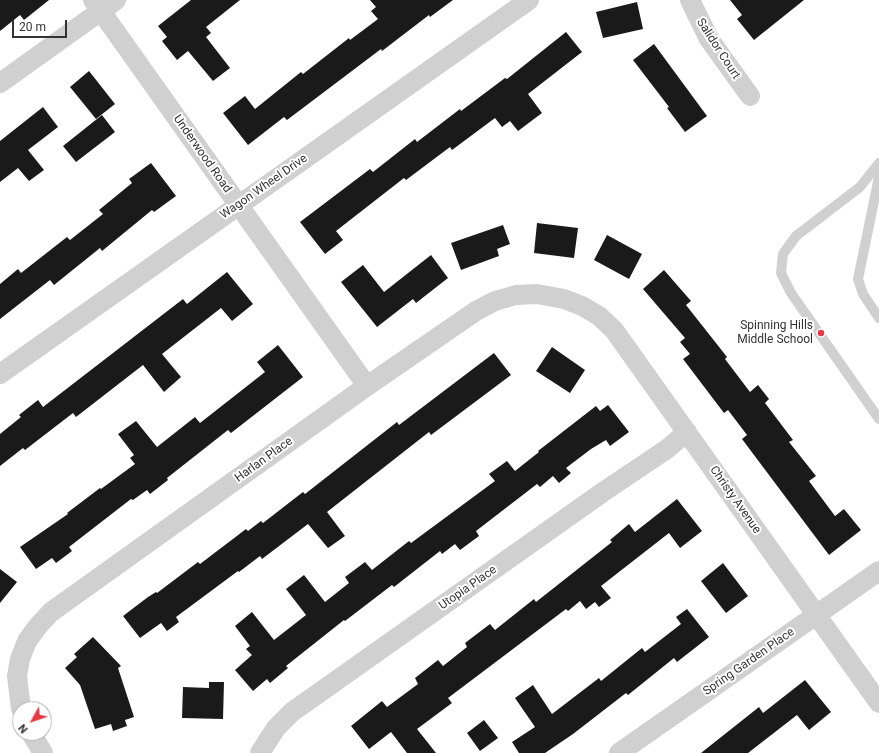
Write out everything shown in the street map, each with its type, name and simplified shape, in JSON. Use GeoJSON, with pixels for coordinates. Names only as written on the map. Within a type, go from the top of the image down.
{"type":"FeatureCollection","features":[{"type":"Feature","properties":{"kind":"street","name":"Wagon Wheel Drive"},"geometry":{"type":"LineString","coordinates":[[0,374],[528,0]]}},
{"type":"Feature","properties":{"kind":"street","name":"Salidor Court"},"geometry":{"type":"LineString","coordinates":[[690,0],[710,39],[750,96]]}},
{"type":"Feature","properties":{"kind":"street","name":"Underwood Road"},"geometry":{"type":"LineString","coordinates":[[104,4],[239,206],[367,386]]}},
{"type":"Feature","properties":{"kind":"street"},"geometry":{"type":"LineString","coordinates":[[0,83],[104,4]]}},
{"type":"Feature","properties":{"kind":"street","name":"Harlan Place"},"geometry":{"type":"LineString","coordinates":[[20,701],[17,676],[20,659],[34,631],[51,612],[367,386],[476,311],[495,301],[516,295],[537,294],[564,299],[582,306]]}},
{"type":"Feature","properties":{"kind":"street","name":"Christy Avenue"},"geometry":{"type":"LineString","coordinates":[[582,306],[599,316],[614,330],[879,703]]}},
{"type":"Feature","properties":{"kind":"street","name":"Utopia Place"},"geometry":{"type":"LineString","coordinates":[[260,753],[276,728],[292,712],[666,449],[687,432]]}},
{"type":"Feature","properties":{"kind":"street","name":"Spring Garden Place"},"geometry":{"type":"LineString","coordinates":[[619,753],[879,572]]}},
{"type":"Feature","properties":{"kind":"street"},"geometry":{"type":"LineString","coordinates":[[36,741],[43,753]]}},
{"type":"Feature","properties":{"kind":"lane"},"geometry":{"type":"LineString","coordinates":[[879,163],[860,187],[796,236],[783,254],[780,274],[791,293],[879,419]]}},
{"type":"Feature","properties":{"kind":"lane"},"geometry":{"type":"LineString","coordinates":[[879,177],[858,279],[862,294],[879,318]]}},
{"type":"Feature","properties":{"kind":"building"},"geometry":{"type":"Polygon","coordinates":[[[0,0],[49,0],[24,20],[20,15],[0,31],[0,0]]]}},
{"type":"Feature","properties":{"kind":"building"},"geometry":{"type":"Polygon","coordinates":[[[191,0],[240,0],[206,27],[211,33],[206,37],[230,68],[213,81],[188,51],[177,60],[162,41],[167,37],[158,26],[191,0]]]}},
{"type":"Feature","properties":{"kind":"building"},"geometry":{"type":"Polygon","coordinates":[[[370,0],[453,0],[430,17],[429,15],[382,51],[381,49],[287,120],[284,117],[248,145],[223,113],[245,96],[255,109],[301,72],[303,74],[349,38],[350,40],[378,19],[371,11],[376,7],[370,0]]]}},
{"type":"Feature","properties":{"kind":"building"},"geometry":{"type":"Polygon","coordinates":[[[730,0],[804,0],[754,40],[737,19],[742,15],[730,0]]]}},
{"type":"Feature","properties":{"kind":"building"},"geometry":{"type":"Polygon","coordinates":[[[637,2],[643,29],[603,38],[596,12],[637,2]]]}},
{"type":"Feature","properties":{"kind":"building"},"geometry":{"type":"Polygon","coordinates":[[[566,32],[582,52],[528,94],[542,113],[518,131],[510,121],[502,127],[495,118],[452,150],[450,147],[406,180],[404,178],[336,231],[343,240],[325,254],[300,222],[370,169],[373,172],[415,139],[417,142],[460,109],[461,111],[505,78],[507,79],[566,32]]]}},
{"type":"Feature","properties":{"kind":"building"},"geometry":{"type":"Polygon","coordinates":[[[654,44],[707,116],[685,132],[667,108],[669,107],[633,60],[654,44]]]}},
{"type":"Feature","properties":{"kind":"building"},"geometry":{"type":"Polygon","coordinates":[[[89,71],[115,104],[96,119],[70,87],[89,71]]]}},
{"type":"Feature","properties":{"kind":"building"},"geometry":{"type":"Polygon","coordinates":[[[43,107],[58,127],[28,150],[44,170],[29,181],[18,168],[0,182],[0,141],[43,107]]]}},
{"type":"Feature","properties":{"kind":"building"},"geometry":{"type":"Polygon","coordinates":[[[102,115],[115,132],[76,162],[63,146],[102,115]]]}},
{"type":"Feature","properties":{"kind":"building"},"geometry":{"type":"Polygon","coordinates":[[[151,163],[176,196],[154,212],[152,210],[102,251],[100,248],[54,285],[50,280],[0,319],[0,284],[18,269],[21,273],[67,237],[70,240],[103,214],[99,210],[132,183],[129,179],[151,163]]]}},
{"type":"Feature","properties":{"kind":"building"},"geometry":{"type":"Polygon","coordinates":[[[537,223],[578,228],[574,258],[534,253],[537,223]]]}},
{"type":"Feature","properties":{"kind":"building"},"geometry":{"type":"Polygon","coordinates":[[[503,225],[510,244],[497,249],[499,256],[461,270],[451,243],[503,225]]]}},
{"type":"Feature","properties":{"kind":"building"},"geometry":{"type":"Polygon","coordinates":[[[607,235],[642,254],[629,279],[594,260],[607,235]]]}},
{"type":"Feature","properties":{"kind":"building"},"geometry":{"type":"Polygon","coordinates":[[[431,255],[448,278],[416,303],[413,299],[377,327],[341,282],[363,265],[384,292],[431,255]]]}},
{"type":"Feature","properties":{"kind":"building"},"geometry":{"type":"Polygon","coordinates":[[[664,270],[691,301],[686,305],[727,357],[725,359],[750,392],[758,385],[769,399],[765,403],[793,440],[789,442],[816,476],[809,481],[835,516],[844,509],[861,530],[829,555],[742,439],[747,435],[728,410],[724,413],[683,359],[690,354],[680,342],[685,338],[643,289],[664,270]]]}},
{"type":"Feature","properties":{"kind":"building"},"geometry":{"type":"Polygon","coordinates":[[[227,272],[253,304],[232,321],[221,308],[162,354],[181,377],[164,392],[143,365],[76,417],[73,413],[25,450],[23,448],[0,466],[0,434],[21,417],[19,415],[38,400],[43,407],[183,299],[187,304],[227,272]]]}},
{"type":"Feature","properties":{"kind":"building"},"geometry":{"type":"Polygon","coordinates":[[[278,345],[303,377],[231,433],[228,430],[167,478],[168,480],[150,494],[147,490],[133,500],[131,499],[69,547],[72,551],[56,563],[52,558],[36,569],[20,547],[68,514],[67,513],[100,488],[101,489],[135,464],[130,458],[134,455],[118,434],[136,421],[157,447],[195,417],[200,423],[265,372],[257,362],[278,345]]]}},
{"type":"Feature","properties":{"kind":"building"},"geometry":{"type":"Polygon","coordinates":[[[552,347],[585,370],[570,393],[536,371],[552,347]]]}},
{"type":"Feature","properties":{"kind":"building"},"geometry":{"type":"Polygon","coordinates":[[[494,353],[511,375],[431,435],[429,432],[327,512],[345,536],[328,548],[308,524],[262,559],[260,556],[176,617],[179,622],[167,631],[161,623],[140,638],[123,616],[148,597],[156,592],[157,593],[198,562],[200,564],[246,529],[248,531],[261,521],[263,523],[303,492],[305,494],[397,422],[399,425],[494,353]]]}},
{"type":"Feature","properties":{"kind":"building"},"geometry":{"type":"Polygon","coordinates":[[[608,405],[629,432],[610,446],[606,440],[591,449],[566,468],[571,473],[559,483],[553,476],[540,487],[537,484],[476,531],[479,536],[460,550],[455,544],[442,554],[440,551],[394,587],[392,585],[345,621],[344,620],[286,666],[288,668],[270,683],[267,679],[253,691],[235,670],[252,655],[246,649],[250,646],[235,626],[252,612],[274,640],[306,615],[286,589],[304,575],[325,602],[349,583],[345,577],[365,562],[372,570],[409,541],[411,543],[495,481],[489,474],[507,461],[515,471],[539,452],[538,451],[596,406],[600,411],[608,405]]]}},
{"type":"Feature","properties":{"kind":"building"},"geometry":{"type":"Polygon","coordinates":[[[677,499],[702,531],[680,548],[669,533],[601,586],[611,598],[599,607],[595,602],[586,609],[580,601],[568,611],[566,609],[448,698],[452,703],[417,729],[436,753],[407,753],[391,732],[369,749],[351,726],[382,701],[387,707],[418,684],[415,678],[438,660],[443,666],[467,647],[465,643],[490,624],[495,630],[534,599],[536,602],[612,542],[610,540],[629,524],[635,532],[677,499]]]}},
{"type":"Feature","properties":{"kind":"building"},"geometry":{"type":"Polygon","coordinates":[[[723,563],[748,596],[726,613],[701,581],[723,563]]]}},
{"type":"Feature","properties":{"kind":"building"},"geometry":{"type":"Polygon","coordinates":[[[0,569],[17,582],[0,603],[0,569]]]}},
{"type":"Feature","properties":{"kind":"building"},"geometry":{"type":"Polygon","coordinates":[[[687,609],[709,637],[677,662],[674,658],[628,695],[626,693],[573,734],[545,753],[519,753],[512,742],[535,727],[515,698],[533,685],[552,714],[599,678],[601,681],[642,648],[645,652],[681,624],[676,617],[687,609]]]}},
{"type":"Feature","properties":{"kind":"building"},"geometry":{"type":"Polygon","coordinates":[[[93,637],[121,666],[118,668],[134,717],[125,720],[127,726],[113,731],[111,724],[95,729],[80,685],[65,668],[77,657],[74,654],[93,637]]]}},
{"type":"Feature","properties":{"kind":"building"},"geometry":{"type":"Polygon","coordinates":[[[805,680],[831,712],[809,730],[797,715],[748,753],[701,753],[759,707],[763,713],[805,680]]]}},
{"type":"Feature","properties":{"kind":"building"},"geometry":{"type":"Polygon","coordinates":[[[209,682],[224,682],[223,719],[182,718],[183,687],[209,688],[209,682]]]}},
{"type":"Feature","properties":{"kind":"building"},"geometry":{"type":"Polygon","coordinates":[[[484,720],[498,738],[480,751],[467,733],[484,720]]]}},
{"type":"Feature","properties":{"kind":"place","name":"Spinning Hills Middle School"},"geometry":{"type":"Point","coordinates":[821,333]}}]}
